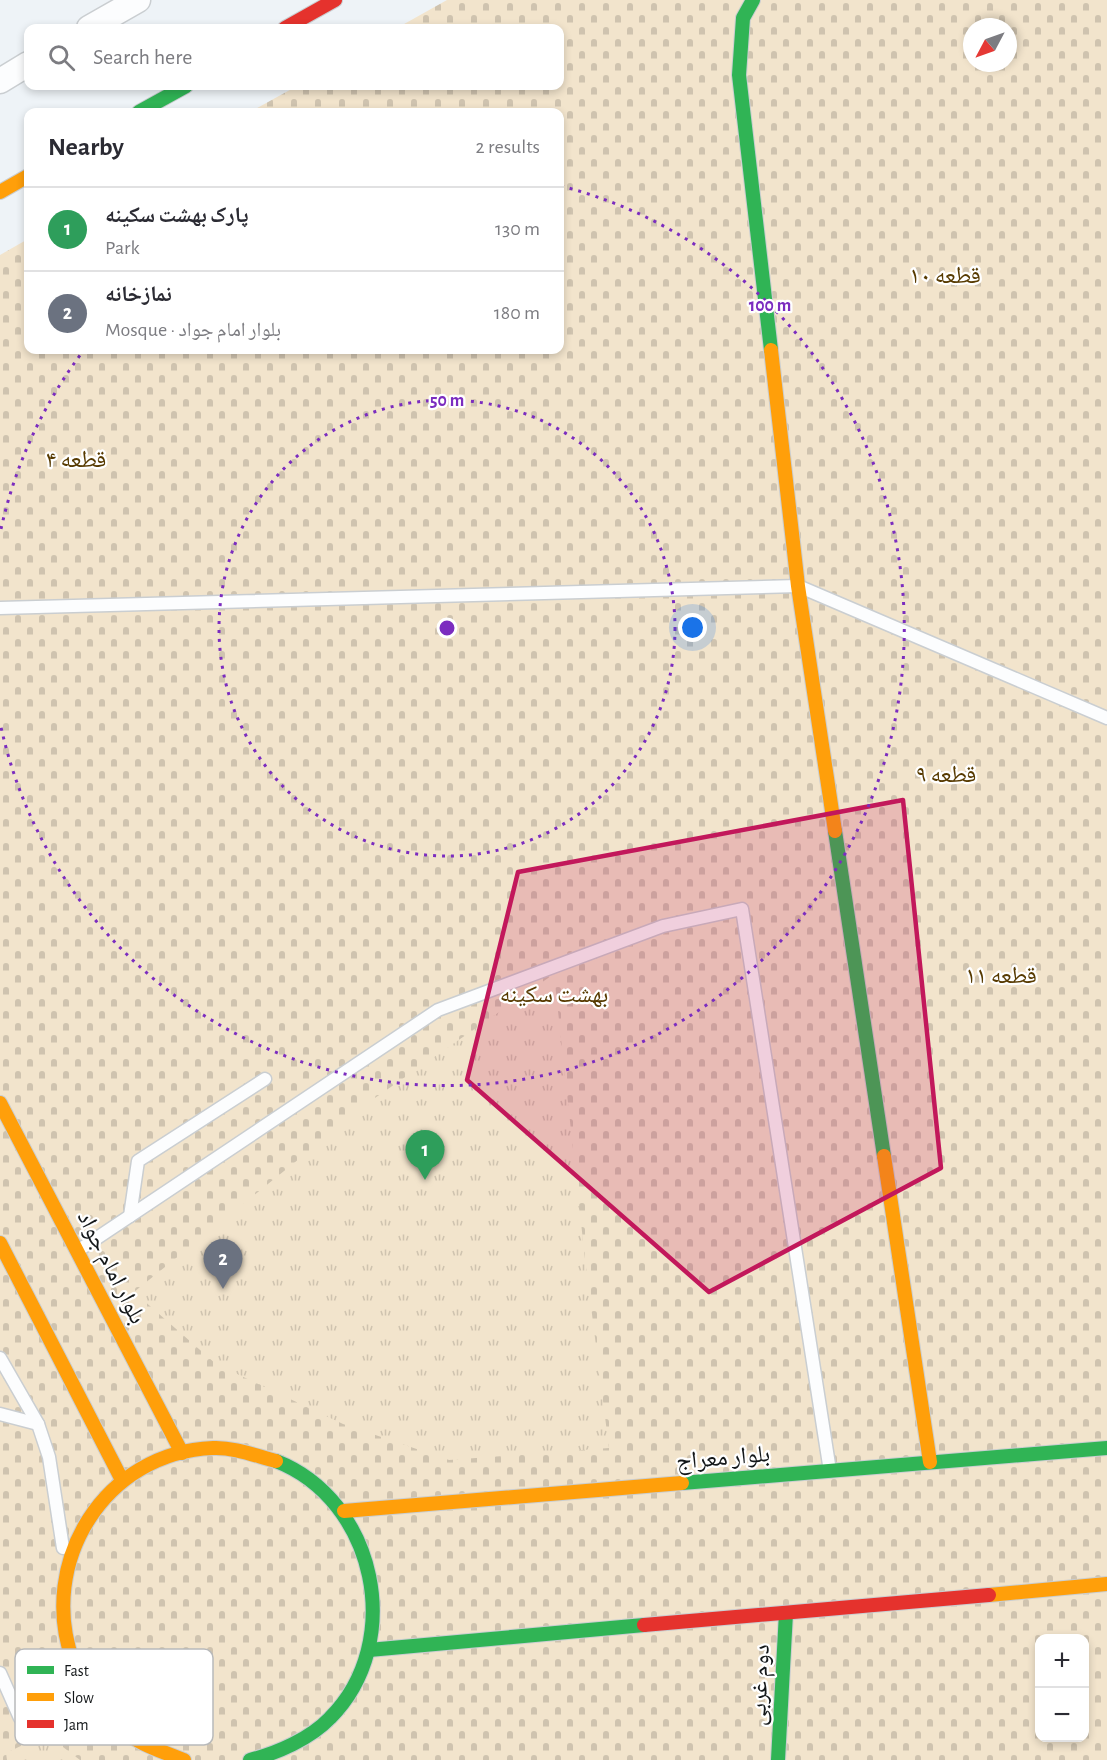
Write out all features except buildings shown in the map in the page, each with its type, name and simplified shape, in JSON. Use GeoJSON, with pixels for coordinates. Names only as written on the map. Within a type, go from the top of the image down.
{"type":"FeatureCollection","features":[{"type":"Feature","properties":{"kind":"street"},"geometry":{"type":"LineString","coordinates":[[96,24],[138,0]]}},
{"type":"Feature","properties":{"kind":"street"},"geometry":{"type":"LineString","coordinates":[[292,24],[335,0]]}},
{"type":"Feature","properties":{"kind":"street"},"geometry":{"type":"LineString","coordinates":[[753,0],[744,18],[739,75],[798,586],[930,1462]]}},
{"type":"Feature","properties":{"kind":"street"},"geometry":{"type":"LineString","coordinates":[[0,81],[24,66]]}},
{"type":"Feature","properties":{"kind":"street"},"geometry":{"type":"LineString","coordinates":[[146,108],[179,90]]}},
{"type":"Feature","properties":{"kind":"street"},"geometry":{"type":"LineString","coordinates":[[0,192],[24,178]]}},
{"type":"Feature","properties":{"kind":"street","name":"بلوار امام جواد"},"geometry":{"type":"LineString","coordinates":[[0,1103],[182,1453]]}},
{"type":"Feature","properties":{"kind":"street"},"geometry":{"type":"LineString","coordinates":[[0,1243],[122,1480]]}},
{"type":"Feature","properties":{"kind":"street"},"geometry":{"type":"LineString","coordinates":[[67,1649],[60,1615],[65,1563],[87,1517],[122,1480],[169,1456],[220,1448],[268,1456],[310,1477],[344,1511],[367,1553],[375,1589],[375,1627],[366,1663],[348,1696],[318,1729],[281,1752],[250,1760]]}},
{"type":"Feature","properties":{"kind":"street","name":"بلوار معراج"},"geometry":{"type":"LineString","coordinates":[[344,1511],[1107,1448]]}},
{"type":"Feature","properties":{"kind":"street"},"geometry":{"type":"LineString","coordinates":[[369,1650],[1107,1584]]}},
{"type":"Feature","properties":{"kind":"street","name":"دوم غربی"},"geometry":{"type":"LineString","coordinates":[[778,1760],[786,1613]]}},
{"type":"Feature","properties":{"kind":"street"},"geometry":{"type":"LineString","coordinates":[[143,1745],[184,1760]]}},
{"type":"Feature","properties":{"kind":"lane"},"geometry":{"type":"LineString","coordinates":[[0,608],[798,586],[1107,718]]}},
{"type":"Feature","properties":{"kind":"lane"},"geometry":{"type":"LineString","coordinates":[[78,1251],[438,1010],[663,926],[742,909],[830,1471]]}},
{"type":"Feature","properties":{"kind":"lane"},"geometry":{"type":"LineString","coordinates":[[130,1216],[138,1161],[265,1079]]}},
{"type":"Feature","properties":{"kind":"lane"},"geometry":{"type":"LineString","coordinates":[[0,1358],[38,1424],[49,1457],[65,1563]]}},
{"type":"Feature","properties":{"kind":"lane"},"geometry":{"type":"LineString","coordinates":[[0,1414],[38,1424]]}},
{"type":"Feature","properties":{"kind":"lane"},"geometry":{"type":"LineString","coordinates":[[0,1673],[15,1707]]}},
{"type":"Feature","properties":{"kind":"highlighted area"},"geometry":{"type":"Polygon","coordinates":[[[903,800],[941,1168],[709,1292],[467,1080],[518,872],[903,800]]]}},
{"type":"Feature","properties":{"kind":"green space","name":"بهشت سکینه"},"geometry":{"type":"Polygon","coordinates":[[[447,0],[1107,0],[1107,1760],[0,1760],[0,255],[24,241],[24,354],[564,354],[564,108],[257,108],[290,90],[564,90],[564,24],[404,24],[447,0]]]}},
{"type":"Feature","properties":{"kind":"green space"},"geometry":{"type":"Polygon","coordinates":[[[554,974],[585,1259],[609,1448],[449,1460],[343,1424],[216,1364],[134,1292],[372,1100],[554,974]]]}},
{"type":"Feature","properties":{"kind":"green space"},"geometry":{"type":"Polygon","coordinates":[[[23,1745],[60,1745],[80,1760],[7,1760],[6,1753],[23,1745]]]}},
{"type":"Feature","properties":{"kind":"traffic: fast"},"geometry":{"type":"LineString","coordinates":[[753,0],[743,18],[739,75],[771,350]]}},
{"type":"Feature","properties":{"kind":"traffic: fast"},"geometry":{"type":"LineString","coordinates":[[146,108],[179,90]]}},
{"type":"Feature","properties":{"kind":"traffic: fast"},"geometry":{"type":"LineString","coordinates":[[835,831],[884,1156]]}},
{"type":"Feature","properties":{"kind":"traffic: fast"},"geometry":{"type":"LineString","coordinates":[[682,1483],[1107,1448]]}},
{"type":"Feature","properties":{"kind":"traffic: fast"},"geometry":{"type":"LineString","coordinates":[[250,1760],[293,1744],[322,1726],[330,1718],[354,1687],[368,1651],[373,1614],[369,1576],[357,1539],[337,1507],[310,1480],[276,1461]]}},
{"type":"Feature","properties":{"kind":"traffic: fast"},"geometry":{"type":"LineString","coordinates":[[778,1760],[786,1613]]}},
{"type":"Feature","properties":{"kind":"traffic: fast"},"geometry":{"type":"LineString","coordinates":[[369,1650],[644,1625]]}},
{"type":"Feature","properties":{"kind":"traffic: slow"},"geometry":{"type":"LineString","coordinates":[[0,192],[24,178]]}},
{"type":"Feature","properties":{"kind":"traffic: slow"},"geometry":{"type":"LineString","coordinates":[[771,350],[798,586],[835,831]]}},
{"type":"Feature","properties":{"kind":"traffic: slow"},"geometry":{"type":"LineString","coordinates":[[0,1103],[182,1453]]}},
{"type":"Feature","properties":{"kind":"traffic: slow"},"geometry":{"type":"LineString","coordinates":[[884,1156],[930,1462]]}},
{"type":"Feature","properties":{"kind":"traffic: slow"},"geometry":{"type":"LineString","coordinates":[[0,1243],[122,1480]]}},
{"type":"Feature","properties":{"kind":"traffic: slow"},"geometry":{"type":"LineString","coordinates":[[70,1649],[64,1624],[64,1587],[73,1551],[89,1519],[112,1491],[140,1469],[174,1454],[221,1448],[276,1461]]}},
{"type":"Feature","properties":{"kind":"traffic: slow"},"geometry":{"type":"LineString","coordinates":[[344,1511],[682,1483]]}},
{"type":"Feature","properties":{"kind":"traffic: slow"},"geometry":{"type":"LineString","coordinates":[[989,1595],[1107,1584]]}},
{"type":"Feature","properties":{"kind":"traffic: slow"},"geometry":{"type":"LineString","coordinates":[[146,1745],[184,1760]]}},
{"type":"Feature","properties":{"kind":"traffic: jam"},"geometry":{"type":"LineString","coordinates":[[292,24],[335,0]]}},
{"type":"Feature","properties":{"kind":"traffic: jam"},"geometry":{"type":"LineString","coordinates":[[644,1625],[989,1595]]}},
{"type":"Feature","properties":{"kind":"place","name":"پارک بهشت سکینه"},"geometry":{"type":"Point","coordinates":[425,1180]}},
{"type":"Feature","properties":{"kind":"place","name":"نمازخانه"},"geometry":{"type":"Point","coordinates":[223,1289]}},
{"type":"Feature","properties":{"kind":"park label","name":"قطعه ۱۰"},"geometry":{"type":"Point","coordinates":[945,275]}},
{"type":"Feature","properties":{"kind":"park label","name":"قطعه ۴"},"geometry":{"type":"Point","coordinates":[76,459]}},
{"type":"Feature","properties":{"kind":"park label","name":"قطعه ۹"},"geometry":{"type":"Point","coordinates":[946,774]}},
{"type":"Feature","properties":{"kind":"park label","name":"قطعه ۱۱"},"geometry":{"type":"Point","coordinates":[1001,975]}}]}
